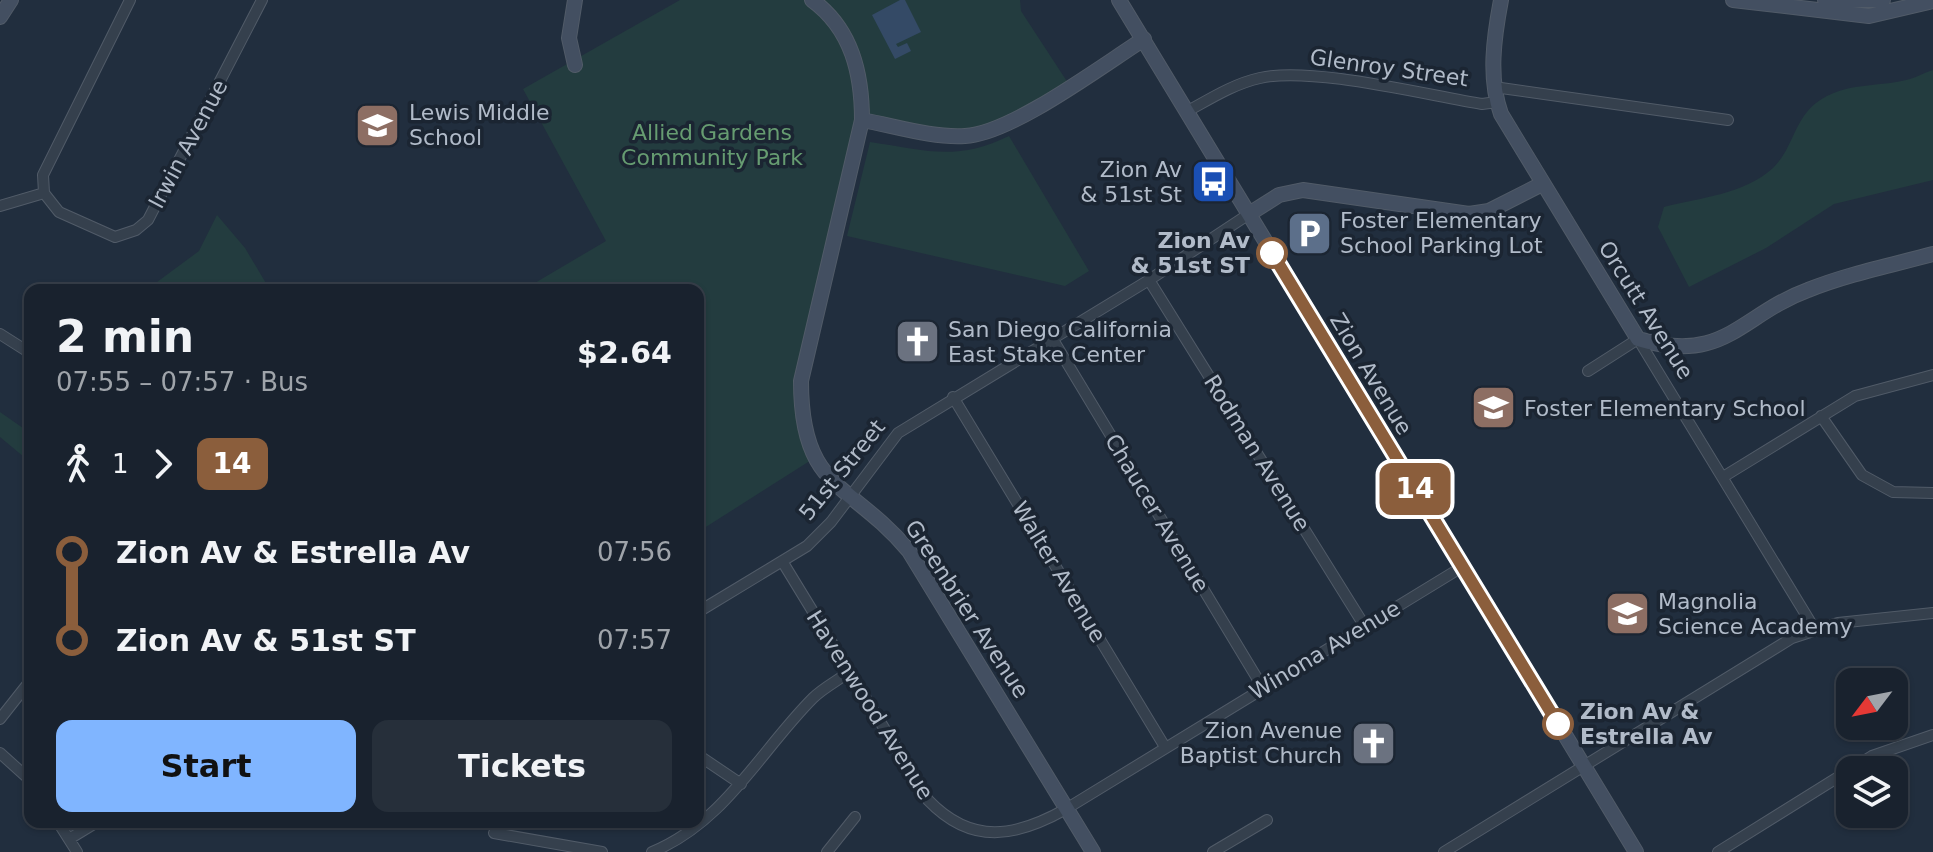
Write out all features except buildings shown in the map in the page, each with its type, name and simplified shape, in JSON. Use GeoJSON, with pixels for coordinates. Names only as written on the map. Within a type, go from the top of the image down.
{"type":"FeatureCollection","features":[{"type":"Feature","properties":{"kind":"street"},"geometry":{"type":"LineString","coordinates":[[0,17],[11,0]]}},
{"type":"Feature","properties":{"kind":"street"},"geometry":{"type":"LineString","coordinates":[[0,206],[44,193],[43,175],[47,162],[130,0]]}},
{"type":"Feature","properties":{"kind":"street","name":"Irwin Avenue"},"geometry":{"type":"LineString","coordinates":[[44,193],[59,212],[108,236],[136,230],[148,220],[262,0]]}},
{"type":"Feature","properties":{"kind":"street"},"geometry":{"type":"LineString","coordinates":[[575,0],[569,38],[575,65]]}},
{"type":"Feature","properties":{"kind":"street"},"geometry":{"type":"LineString","coordinates":[[812,0],[832,18],[851,47],[862,85],[862,120],[950,136],[985,133],[1144,39]]}},
{"type":"Feature","properties":{"kind":"street","name":"Zion Avenue"},"geometry":{"type":"LineString","coordinates":[[1119,0],[1636,852]]}},
{"type":"Feature","properties":{"kind":"street","name":"Orcutt Avenue"},"geometry":{"type":"LineString","coordinates":[[1501,0],[1494,43],[1495,95],[1542,184],[1814,628]]}},
{"type":"Feature","properties":{"kind":"street"},"geometry":{"type":"LineString","coordinates":[[1733,0],[1869,16],[1933,1]]}},
{"type":"Feature","properties":{"kind":"street"},"geometry":{"type":"LineString","coordinates":[[1825,0],[1883,0]]}},
{"type":"Feature","properties":{"kind":"street","name":"Glenroy Street"},"geometry":{"type":"LineString","coordinates":[[1186,112],[1240,83],[1264,77],[1309,76],[1482,104],[1495,95],[1728,120]]}},
{"type":"Feature","properties":{"kind":"street","name":"Greenbrier Avenue"},"geometry":{"type":"LineString","coordinates":[[862,120],[801,381],[802,411],[819,468],[848,497],[878,517],[909,551],[1093,852]]}},
{"type":"Feature","properties":{"kind":"street","name":"51st Street"},"geometry":{"type":"LineString","coordinates":[[704,608],[815,538],[898,433],[1149,280],[1279,195],[1303,190],[1469,214],[1489,211],[1542,184]]}},
{"type":"Feature","properties":{"kind":"street"},"geometry":{"type":"LineString","coordinates":[[1588,371],[1638,339],[1675,347],[1716,341],[1809,289],[1933,254]]}},
{"type":"Feature","properties":{"kind":"street","name":"Rodman Avenue"},"geometry":{"type":"LineString","coordinates":[[1149,280],[1364,625]]}},
{"type":"Feature","properties":{"kind":"street"},"geometry":{"type":"LineString","coordinates":[[0,334],[24,349]]}},
{"type":"Feature","properties":{"kind":"street","name":"Chaucer Avenue"},"geometry":{"type":"LineString","coordinates":[[1052,338],[1263,688]]}},
{"type":"Feature","properties":{"kind":"street"},"geometry":{"type":"LineString","coordinates":[[1723,477],[1855,396],[1933,375]]}},
{"type":"Feature","properties":{"kind":"street","name":"Walter Avenue"},"geometry":{"type":"LineString","coordinates":[[953,397],[1165,747]]}},
{"type":"Feature","properties":{"kind":"street"},"geometry":{"type":"LineString","coordinates":[[1821,416],[1862,475],[1893,492],[1933,493]]}},
{"type":"Feature","properties":{"kind":"street","name":"Havenwood Avenue"},"geometry":{"type":"LineString","coordinates":[[782,561],[928,800],[945,816],[977,830],[1000,833],[1031,827],[1066,809]]}},
{"type":"Feature","properties":{"kind":"street","name":"Winona Avenue"},"geometry":{"type":"LineString","coordinates":[[1066,809],[1462,567]]}},
{"type":"Feature","properties":{"kind":"street"},"geometry":{"type":"LineString","coordinates":[[1444,852],[1792,638],[1814,628],[1933,613]]}},
{"type":"Feature","properties":{"kind":"street"},"geometry":{"type":"LineString","coordinates":[[704,820],[741,784],[815,697],[849,672]]}},
{"type":"Feature","properties":{"kind":"street"},"geometry":{"type":"LineString","coordinates":[[0,719],[24,689]]}},
{"type":"Feature","properties":{"kind":"street"},"geometry":{"type":"LineString","coordinates":[[1718,852],[1872,756],[1933,735]]}},
{"type":"Feature","properties":{"kind":"street"},"geometry":{"type":"LineString","coordinates":[[0,753],[24,775]]}},
{"type":"Feature","properties":{"kind":"street"},"geometry":{"type":"LineString","coordinates":[[704,759],[741,784]]}},
{"type":"Feature","properties":{"kind":"street"},"geometry":{"type":"LineString","coordinates":[[827,852],[855,817]]}},
{"type":"Feature","properties":{"kind":"street"},"geometry":{"type":"LineString","coordinates":[[1213,852],[1267,820]]}},
{"type":"Feature","properties":{"kind":"street"},"geometry":{"type":"LineString","coordinates":[[62,828],[77,852]]}},
{"type":"Feature","properties":{"kind":"street"},"geometry":{"type":"LineString","coordinates":[[69,839],[87,828]]}},
{"type":"Feature","properties":{"kind":"street"},"geometry":{"type":"LineString","coordinates":[[652,852],[667,849],[694,828]]}},
{"type":"Feature","properties":{"kind":"street"},"geometry":{"type":"LineString","coordinates":[[494,833],[602,852]]}},
{"type":"Feature","properties":{"kind":"green space","name":"Allied Gardens Community Park"},"geometry":{"type":"Polygon","coordinates":[[[680,0],[1020,0],[1021,11],[1068,83],[981,133],[861,121],[803,370],[816,457],[704,528],[704,284],[533,284],[606,241],[523,89],[680,0]]]}},
{"type":"Feature","properties":{"kind":"green space"},"geometry":{"type":"Polygon","coordinates":[[[1933,70],[1933,180],[1834,204],[1766,248],[1689,287],[1658,227],[1664,207],[1721,194],[1762,177],[1780,160],[1809,110],[1827,96],[1850,88],[1898,82],[1933,70]]]}},
{"type":"Feature","properties":{"kind":"green space"},"geometry":{"type":"Polygon","coordinates":[[[1009,136],[1089,271],[1065,286],[847,236],[870,142],[940,152],[973,149],[1009,136]]]}},
{"type":"Feature","properties":{"kind":"green space"},"geometry":{"type":"Polygon","coordinates":[[[217,215],[245,248],[266,284],[154,284],[199,251],[217,215]]]}},
{"type":"Feature","properties":{"kind":"green space"},"geometry":{"type":"Polygon","coordinates":[[[0,412],[24,429],[24,457],[0,437],[0,412]]]}},
{"type":"Feature","properties":{"kind":"water"},"geometry":{"type":"Polygon","coordinates":[[[905,0],[921,32],[896,44],[898,47],[907,43],[911,51],[895,59],[872,15],[905,0]]]}},
{"type":"Feature","properties":{"kind":"bus line","name":"14"},"geometry":{"type":"LineString","coordinates":[[1272,253],[1558,724]]}},
{"type":"Feature","properties":{"kind":"place","name":"Lewis Middle School"},"geometry":{"type":"Point","coordinates":[378,125]}},
{"type":"Feature","properties":{"kind":"place","name":"Zion Av & 51st St"},"geometry":{"type":"Point","coordinates":[1213,182]}},
{"type":"Feature","properties":{"kind":"place","name":"Foster Elementary School Parking Lot"},"geometry":{"type":"Point","coordinates":[1309,233]}},
{"type":"Feature","properties":{"kind":"place","name":"Zion Av & 51st ST"},"geometry":{"type":"Point","coordinates":[1272,253]}},
{"type":"Feature","properties":{"kind":"place","name":"San Diego California East Stake Center"},"geometry":{"type":"Point","coordinates":[917,342]}},
{"type":"Feature","properties":{"kind":"place","name":"Foster Elementary School"},"geometry":{"type":"Point","coordinates":[1493,408]}},
{"type":"Feature","properties":{"kind":"place","name":"Magnolia Science Academy"},"geometry":{"type":"Point","coordinates":[1627,614]}},
{"type":"Feature","properties":{"kind":"place","name":"Zion Av & Estrella Av"},"geometry":{"type":"Point","coordinates":[1558,724]}},
{"type":"Feature","properties":{"kind":"place","name":"Zion Avenue Baptist Church"},"geometry":{"type":"Point","coordinates":[1373,743]}}]}
